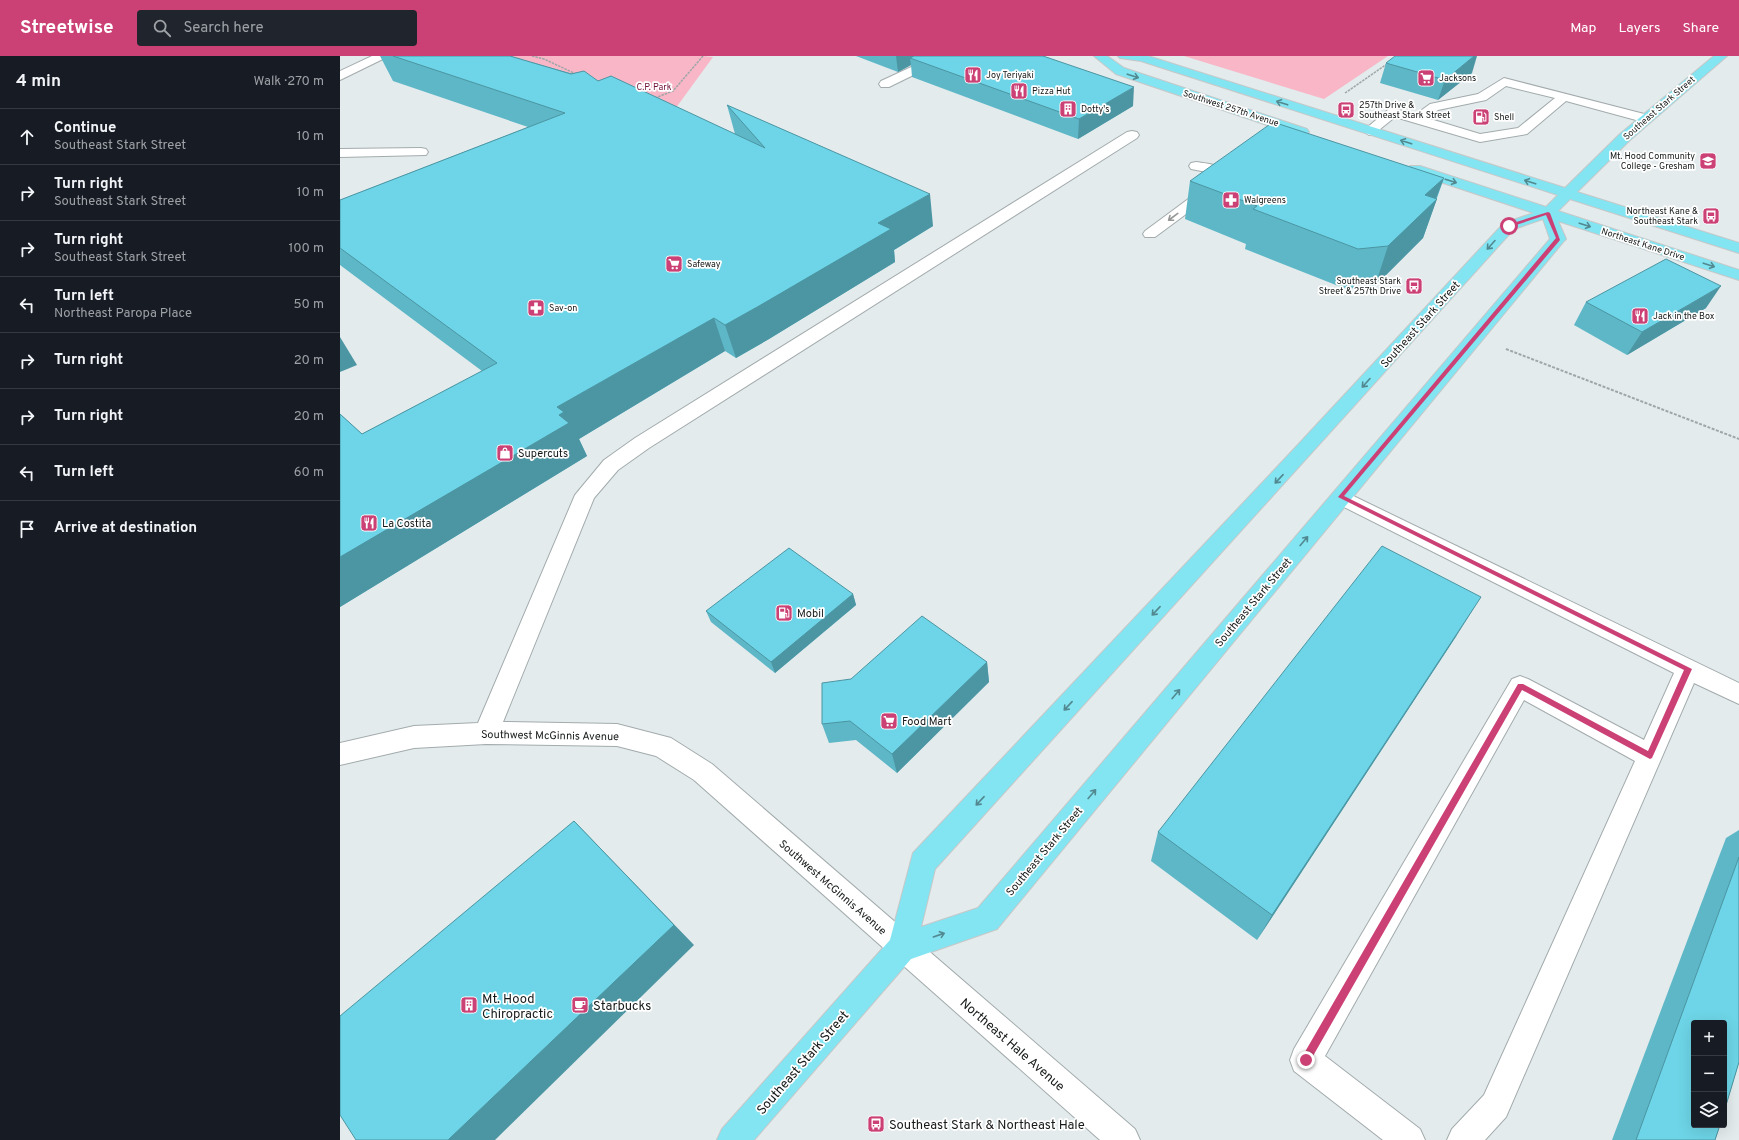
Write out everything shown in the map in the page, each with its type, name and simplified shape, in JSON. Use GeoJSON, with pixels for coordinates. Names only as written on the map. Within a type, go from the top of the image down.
{"type":"FeatureCollection","features":[{"type":"Feature","properties":{"kind":"main road","name":"Southwest 257th Avenue"},"geometry":{"type":"LineString","coordinates":[[1100,56],[1120,71],[1313,135]]}},
{"type":"Feature","properties":{"kind":"main road","name":"Southwest 257th Avenue"},"geometry":{"type":"LineString","coordinates":[[1124,56],[1142,58],[1567,194]]}},
{"type":"Feature","properties":{"kind":"main road","name":"Southeast Stark Street"},"geometry":{"type":"LineString","coordinates":[[733,1140],[902,948],[923,862],[1302,453],[1509,226],[1548,213],[1647,119],[1721,56]]}},
{"type":"Feature","properties":{"kind":"main road"},"geometry":{"type":"LineString","coordinates":[[1401,164],[1548,213]]}},
{"type":"Feature","properties":{"kind":"main road"},"geometry":{"type":"LineString","coordinates":[[1567,194],[1739,248]]}},
{"type":"Feature","properties":{"kind":"main road","name":"Southeast Stark Street"},"geometry":{"type":"LineString","coordinates":[[902,948],[987,919],[1558,239],[1548,213]]}},
{"type":"Feature","properties":{"kind":"main road","name":"Northeast Kane Drive"},"geometry":{"type":"LineString","coordinates":[[1548,213],[1739,275]]}},
{"type":"Feature","properties":{"kind":"street"},"geometry":{"type":"LineString","coordinates":[[340,76],[380,56]]}},
{"type":"Feature","properties":{"kind":"street"},"geometry":{"type":"LineString","coordinates":[[885,84],[944,56]]}},
{"type":"Feature","properties":{"kind":"street"},"geometry":{"type":"LineString","coordinates":[[1416,119],[1434,107],[1482,97],[1504,82],[1647,119]]}},
{"type":"Feature","properties":{"kind":"street"},"geometry":{"type":"LineString","coordinates":[[1369,131],[1393,112],[1480,138],[1522,131],[1564,97]]}},
{"type":"Feature","properties":{"kind":"street"},"geometry":{"type":"LineString","coordinates":[[486,733],[585,495],[611,465],[642,442],[1132,135]]}},
{"type":"Feature","properties":{"kind":"street"},"geometry":{"type":"LineString","coordinates":[[340,152],[421,152]]}},
{"type":"Feature","properties":{"kind":"street"},"geometry":{"type":"LineString","coordinates":[[1196,166],[1217,170],[1223,176],[1216,185]]}},
{"type":"Feature","properties":{"kind":"street"},"geometry":{"type":"LineString","coordinates":[[1150,234],[1196,200]]}},
{"type":"Feature","properties":{"kind":"street"},"geometry":{"type":"LineString","coordinates":[[1341,497],[1739,694]]}},
{"type":"Feature","properties":{"kind":"street"},"geometry":{"type":"LineString","coordinates":[[1463,1140],[1496,1106],[1688,669]]}},
{"type":"Feature","properties":{"kind":"street"},"geometry":{"type":"LineString","coordinates":[[1409,1140],[1306,1060],[1520,686],[1650,756]]}},
{"type":"Feature","properties":{"kind":"street","name":"Southwest McGinnis Avenue"},"geometry":{"type":"LineString","coordinates":[[340,754],[414,737],[486,733],[617,735],[662,746],[703,772],[902,948]]}},
{"type":"Feature","properties":{"kind":"street","name":"Northeast Hale Avenue"},"geometry":{"type":"LineString","coordinates":[[902,948],[1124,1140]]}},
{"type":"Feature","properties":{"kind":"path"},"geometry":{"type":"LineString","coordinates":[[532,56],[544,59],[578,76]]}},
{"type":"Feature","properties":{"kind":"path"},"geometry":{"type":"LineString","coordinates":[[652,100],[673,91],[703,56]]}},
{"type":"Feature","properties":{"kind":"path"},"geometry":{"type":"LineString","coordinates":[[1314,113],[1392,60]]}},
{"type":"Feature","properties":{"kind":"path"},"geometry":{"type":"LineString","coordinates":[[1476,337],[1739,439]]}},
{"type":"Feature","properties":{"kind":"green space","name":"C.P. Park"},"geometry":{"type":"Polygon","coordinates":[[[503,56],[703,56],[713,57],[670,116],[503,56]]]}},
{"type":"Feature","properties":{"kind":"green space"},"geometry":{"type":"Polygon","coordinates":[[[1184,56],[1388,56],[1324,99],[1184,56]]]}},
{"type":"Feature","properties":{"kind":"building"},"geometry":{"type":"Polygon","coordinates":[[[393,56],[510,56],[571,74],[584,71],[598,81],[611,76],[765,148],[727,105],[930,194],[878,223],[891,229],[759,306],[725,325],[714,318],[557,407],[564,412],[559,415],[569,423],[340,557],[340,414],[362,434],[497,363],[340,248],[340,200],[565,113],[393,56]]]}},
{"type":"Feature","properties":{"kind":"building"},"geometry":{"type":"Polygon","coordinates":[[[914,56],[1043,56],[1134,87],[1079,119],[910,58],[914,56]]]}},
{"type":"Feature","properties":{"kind":"building"},"geometry":{"type":"Polygon","coordinates":[[[1395,56],[1474,56],[1445,80],[1386,63],[1395,56]]]}},
{"type":"Feature","properties":{"kind":"building"},"geometry":{"type":"Polygon","coordinates":[[[1273,122],[1444,178],[1425,195],[1437,199],[1388,246],[1358,249],[1253,209],[1257,206],[1190,181],[1273,122]]]}},
{"type":"Feature","properties":{"kind":"building"},"geometry":{"type":"Polygon","coordinates":[[[1666,259],[1721,286],[1642,332],[1586,302],[1666,259]]]}},
{"type":"Feature","properties":{"kind":"building"},"geometry":{"type":"Polygon","coordinates":[[[1382,546],[1481,597],[1272,915],[1158,832],[1382,546]]]}},
{"type":"Feature","properties":{"kind":"building","name":"Mobil"},"geometry":{"type":"Polygon","coordinates":[[[789,548],[853,594],[771,662],[706,611],[789,548]]]}},
{"type":"Feature","properties":{"kind":"building","name":"Food Mart"},"geometry":{"type":"Polygon","coordinates":[[[922,616],[987,662],[892,754],[850,721],[822,724],[822,683],[851,679],[922,616]]]}},
{"type":"Feature","properties":{"kind":"building"},"geometry":{"type":"Polygon","coordinates":[[[574,821],[674,925],[448,1140],[356,1140],[340,1115],[340,1016],[574,821]]]}},
{"type":"Feature","properties":{"kind":"building"},"geometry":{"type":"Polygon","coordinates":[[[1739,857],[1739,1062],[1727,1102],[1727,1020],[1691,1020],[1691,1128],[1719,1128],[1715,1140],[1636,1140],[1739,857]]]}},
{"type":"Feature","properties":{"kind":"place","name":"Joy Teriyaki"},"geometry":{"type":"Point","coordinates":[973,75]}},
{"type":"Feature","properties":{"kind":"place","name":"Jacksons"},"geometry":{"type":"Point","coordinates":[1426,78]}},
{"type":"Feature","properties":{"kind":"place","name":"Pizza Hut"},"geometry":{"type":"Point","coordinates":[1019,91]}},
{"type":"Feature","properties":{"kind":"place","name":"Dotty's"},"geometry":{"type":"Point","coordinates":[1068,109]}},
{"type":"Feature","properties":{"kind":"place","name":"257th Drive & Southeast Stark Street"},"geometry":{"type":"Point","coordinates":[1346,110]}},
{"type":"Feature","properties":{"kind":"place","name":"Shell"},"geometry":{"type":"Point","coordinates":[1481,117]}},
{"type":"Feature","properties":{"kind":"place","name":"Mt. Hood Community College - Gresham"},"geometry":{"type":"Point","coordinates":[1708,161]}},
{"type":"Feature","properties":{"kind":"place","name":"Walgreens"},"geometry":{"type":"Point","coordinates":[1231,200]}},
{"type":"Feature","properties":{"kind":"place","name":"Northeast Kane & Southeast Stark"},"geometry":{"type":"Point","coordinates":[1711,216]}},
{"type":"Feature","properties":{"kind":"place","name":"Safeway"},"geometry":{"type":"Point","coordinates":[674,264]}},
{"type":"Feature","properties":{"kind":"place","name":"Southeast Stark Street & 257th Drive"},"geometry":{"type":"Point","coordinates":[1414,286]}},
{"type":"Feature","properties":{"kind":"place","name":"Sav-on"},"geometry":{"type":"Point","coordinates":[536,308]}},
{"type":"Feature","properties":{"kind":"place","name":"Jack in the Box"},"geometry":{"type":"Point","coordinates":[1640,316]}},
{"type":"Feature","properties":{"kind":"place","name":"Supercuts"},"geometry":{"type":"Point","coordinates":[505,453]}},
{"type":"Feature","properties":{"kind":"place","name":"La Costita"},"geometry":{"type":"Point","coordinates":[369,523]}},
{"type":"Feature","properties":{"kind":"place","name":"Mobil"},"geometry":{"type":"Point","coordinates":[784,613]}},
{"type":"Feature","properties":{"kind":"place","name":"Food Mart"},"geometry":{"type":"Point","coordinates":[889,721]}},
{"type":"Feature","properties":{"kind":"place","name":"Mt. Hood Chiropractic"},"geometry":{"type":"Point","coordinates":[469,1005]}},
{"type":"Feature","properties":{"kind":"place","name":"Starbucks"},"geometry":{"type":"Point","coordinates":[580,1005]}},
{"type":"Feature","properties":{"kind":"place","name":"Southeast Stark & Northeast Hale"},"geometry":{"type":"Point","coordinates":[876,1124]}},
{"type":"Feature","properties":{"kind":"route"},"geometry":{"type":"LineString","coordinates":[[1306,1060],[1520,686],[1650,756],[1688,669],[1341,497],[1558,239],[1548,213],[1509,226]]}}]}
